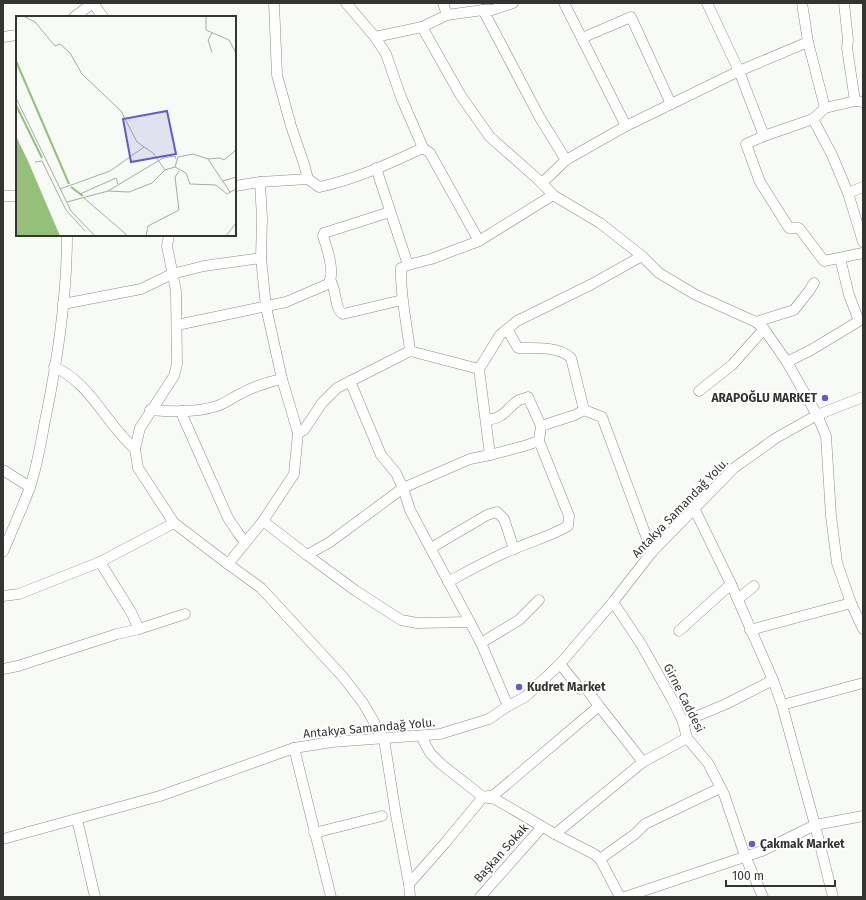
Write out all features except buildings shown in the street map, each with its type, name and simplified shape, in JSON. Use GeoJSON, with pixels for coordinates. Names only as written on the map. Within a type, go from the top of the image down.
{"type":"FeatureCollection","features":[{"type":"Feature","properties":{"kind":"street"},"geometry":{"type":"LineString","coordinates":[[75,16],[93,3],[102,16]]}},
{"type":"Feature","properties":{"kind":"street"},"geometry":{"type":"LineString","coordinates":[[274,3],[277,75],[308,179],[319,187],[332,184],[376,168],[423,148]]}},
{"type":"Feature","properties":{"kind":"street"},"geometry":{"type":"LineString","coordinates":[[346,3],[375,37],[386,54],[401,98],[423,148],[430,153],[480,241]]}},
{"type":"Feature","properties":{"kind":"street"},"geometry":{"type":"LineString","coordinates":[[443,3],[447,15]]}},
{"type":"Feature","properties":{"kind":"street"},"geometry":{"type":"LineString","coordinates":[[375,37],[422,27],[447,15],[492,10],[513,3]]}},
{"type":"Feature","properties":{"kind":"street"},"geometry":{"type":"LineString","coordinates":[[564,3],[626,126]]}},
{"type":"Feature","properties":{"kind":"street"},"geometry":{"type":"LineString","coordinates":[[707,3],[739,71],[764,136]]}},
{"type":"Feature","properties":{"kind":"street"},"geometry":{"type":"LineString","coordinates":[[802,3],[808,42],[825,108]]}},
{"type":"Feature","properties":{"kind":"street"},"geometry":{"type":"LineString","coordinates":[[844,3],[848,40],[847,48],[859,101],[825,108],[813,119],[764,136],[746,144],[760,182],[789,228],[799,228],[824,261],[863,253]]}},
{"type":"Feature","properties":{"kind":"street"},"geometry":{"type":"LineString","coordinates":[[483,10],[540,118],[566,160]]}},
{"type":"Feature","properties":{"kind":"street"},"geometry":{"type":"LineString","coordinates":[[582,38],[631,17],[671,104]]}},
{"type":"Feature","properties":{"kind":"street"},"geometry":{"type":"LineString","coordinates":[[422,27],[461,96],[490,137],[542,183],[553,195],[600,223],[642,256],[659,273],[696,295],[756,322],[764,329],[787,362],[817,415],[826,436],[831,516],[837,563],[863,629]]}},
{"type":"Feature","properties":{"kind":"street"},"geometry":{"type":"LineString","coordinates":[[3,35],[16,35]]}},
{"type":"Feature","properties":{"kind":"street"},"geometry":{"type":"LineString","coordinates":[[542,183],[566,160],[626,126],[739,71],[808,42]]}},
{"type":"Feature","properties":{"kind":"street"},"geometry":{"type":"LineString","coordinates":[[813,119],[832,155],[848,193],[863,242]]}},
{"type":"Feature","properties":{"kind":"street"},"geometry":{"type":"LineString","coordinates":[[376,168],[408,265]]}},
{"type":"Feature","properties":{"kind":"street"},"geometry":{"type":"LineString","coordinates":[[236,186],[260,182],[308,179]]}},
{"type":"Feature","properties":{"kind":"street"},"geometry":{"type":"LineString","coordinates":[[228,564],[263,521],[294,474],[298,433],[282,379],[266,307],[261,258],[262,218],[260,182]]}},
{"type":"Feature","properties":{"kind":"street"},"geometry":{"type":"LineString","coordinates":[[848,193],[863,187]]}},
{"type":"Feature","properties":{"kind":"street"},"geometry":{"type":"LineString","coordinates":[[410,351],[407,323],[402,300],[402,268],[480,241],[553,195]]}},
{"type":"Feature","properties":{"kind":"street"},"geometry":{"type":"LineString","coordinates":[[3,196],[16,196]]}},
{"type":"Feature","properties":{"kind":"street"},"geometry":{"type":"LineString","coordinates":[[177,325],[294,300],[328,284],[330,280],[330,266],[323,236],[324,233],[390,212]]}},
{"type":"Feature","properties":{"kind":"street"},"geometry":{"type":"LineString","coordinates":[[3,552],[30,487],[37,464],[63,304],[67,259],[67,236]]}},
{"type":"Feature","properties":{"kind":"street"},"geometry":{"type":"LineString","coordinates":[[169,236],[167,246],[176,291],[177,364],[174,376],[150,410],[140,428],[135,449],[138,468],[174,523],[261,588],[343,677],[363,703],[384,739],[410,897]]}},
{"type":"Feature","properties":{"kind":"street"},"geometry":{"type":"LineString","coordinates":[[490,455],[479,369],[500,335],[517,321],[592,284],[642,256]]}},
{"type":"Feature","properties":{"kind":"street"},"geometry":{"type":"LineString","coordinates":[[63,304],[141,289],[172,274],[204,266],[261,258]]}},
{"type":"Feature","properties":{"kind":"street"},"geometry":{"type":"LineString","coordinates":[[787,362],[811,350],[861,320],[849,295],[840,258]]}},
{"type":"Feature","properties":{"kind":"street"},"geometry":{"type":"LineString","coordinates":[[330,280],[334,284],[338,310],[342,314],[402,300]]}},
{"type":"Feature","properties":{"kind":"street"},"geometry":{"type":"LineString","coordinates":[[756,322],[794,310],[809,292],[814,283]]}},
{"type":"Feature","properties":{"kind":"street"},"geometry":{"type":"LineString","coordinates":[[507,329],[518,348],[541,348],[566,353],[571,358],[584,410]]}},
{"type":"Feature","properties":{"kind":"street"},"geometry":{"type":"LineString","coordinates":[[699,391],[732,365],[764,329]]}},
{"type":"Feature","properties":{"kind":"street"},"geometry":{"type":"LineString","coordinates":[[298,433],[304,430],[322,403],[337,388],[410,351],[479,369]]}},
{"type":"Feature","properties":{"kind":"street"},"geometry":{"type":"LineString","coordinates":[[54,366],[65,371],[72,377],[92,398],[125,440],[135,449]]}},
{"type":"Feature","properties":{"kind":"street"},"geometry":{"type":"LineString","coordinates":[[150,410],[182,411],[217,406],[259,385],[282,379]]}},
{"type":"Feature","properties":{"kind":"street"},"geometry":{"type":"LineString","coordinates":[[350,381],[381,455],[396,472],[410,510],[432,548],[448,582],[481,642],[508,706]]}},
{"type":"Feature","properties":{"kind":"street"},"geometry":{"type":"LineString","coordinates":[[448,582],[480,564],[560,531],[568,526],[569,516],[539,441],[541,426],[528,397],[519,400],[504,414],[495,419],[486,420]]}},
{"type":"Feature","properties":{"kind":"street"},"geometry":{"type":"LineString","coordinates":[[860,398],[863,408]]}},
{"type":"Feature","properties":{"kind":"street","name":"Antakya Samandağ Yolu."},"geometry":{"type":"LineString","coordinates":[[3,839],[160,796],[294,748],[332,742],[440,734],[489,719],[525,697],[560,664],[613,602],[652,552],[734,468],[776,438],[817,415],[860,398]]}},
{"type":"Feature","properties":{"kind":"street"},"geometry":{"type":"LineString","coordinates":[[541,426],[575,415],[584,410]]}},
{"type":"Feature","properties":{"kind":"street"},"geometry":{"type":"LineString","coordinates":[[584,410],[602,417],[652,552]]}},
{"type":"Feature","properties":{"kind":"street"},"geometry":{"type":"LineString","coordinates":[[182,411],[228,518],[245,542]]}},
{"type":"Feature","properties":{"kind":"street"},"geometry":{"type":"LineString","coordinates":[[307,555],[330,542],[403,488],[470,459],[539,441]]}},
{"type":"Feature","properties":{"kind":"street"},"geometry":{"type":"LineString","coordinates":[[3,470],[30,487]]}},
{"type":"Feature","properties":{"kind":"street"},"geometry":{"type":"LineString","coordinates":[[694,508],[738,599],[750,630],[773,680],[782,705],[816,825],[833,897]]}},
{"type":"Feature","properties":{"kind":"street"},"geometry":{"type":"LineString","coordinates":[[432,548],[487,515],[497,512],[504,519],[514,549]]}},
{"type":"Feature","properties":{"kind":"street"},"geometry":{"type":"LineString","coordinates":[[263,521],[356,591],[401,620],[417,623],[470,622]]}},
{"type":"Feature","properties":{"kind":"street"},"geometry":{"type":"LineString","coordinates":[[3,596],[19,594],[100,562],[174,523]]}},
{"type":"Feature","properties":{"kind":"street"},"geometry":{"type":"LineString","coordinates":[[100,562],[131,612],[139,630]]}},
{"type":"Feature","properties":{"kind":"street"},"geometry":{"type":"LineString","coordinates":[[679,631],[731,584]]}},
{"type":"Feature","properties":{"kind":"street"},"geometry":{"type":"LineString","coordinates":[[738,599],[754,586]]}},
{"type":"Feature","properties":{"kind":"street"},"geometry":{"type":"LineString","coordinates":[[481,642],[518,620],[539,600]]}},
{"type":"Feature","properties":{"kind":"street","name":"Girne Caddesi"},"geometry":{"type":"LineString","coordinates":[[613,602],[641,644],[684,722],[687,738],[708,763],[724,794],[745,856],[763,897]]}},
{"type":"Feature","properties":{"kind":"street"},"geometry":{"type":"LineString","coordinates":[[750,630],[852,603]]}},
{"type":"Feature","properties":{"kind":"street"},"geometry":{"type":"LineString","coordinates":[[3,669],[18,666],[117,634],[139,630],[185,614]]}},
{"type":"Feature","properties":{"kind":"street"},"geometry":{"type":"LineString","coordinates":[[560,664],[580,689],[585,687],[642,762]]}},
{"type":"Feature","properties":{"kind":"street"},"geometry":{"type":"LineString","coordinates":[[684,722],[726,704],[773,680]]}},
{"type":"Feature","properties":{"kind":"street"},"geometry":{"type":"LineString","coordinates":[[782,705],[863,684]]}},
{"type":"Feature","properties":{"kind":"street"},"geometry":{"type":"LineString","coordinates":[[409,884],[483,797],[494,795],[599,706]]}},
{"type":"Feature","properties":{"kind":"street"},"geometry":{"type":"LineString","coordinates":[[421,736],[430,753],[440,764],[483,797],[495,799],[542,827],[594,854],[600,859],[620,897]]}},
{"type":"Feature","properties":{"kind":"street"},"geometry":{"type":"LineString","coordinates":[[555,834],[642,762],[687,738]]}},
{"type":"Feature","properties":{"kind":"street"},"geometry":{"type":"LineString","coordinates":[[294,748],[331,897]]}},
{"type":"Feature","properties":{"kind":"street"},"geometry":{"type":"LineString","coordinates":[[600,859],[635,834],[645,824],[720,788]]}},
{"type":"Feature","properties":{"kind":"street"},"geometry":{"type":"LineString","coordinates":[[314,833],[382,816]]}},
{"type":"Feature","properties":{"kind":"street"},"geometry":{"type":"LineString","coordinates":[[625,897],[762,851],[816,825],[863,816]]}},
{"type":"Feature","properties":{"kind":"street"},"geometry":{"type":"LineString","coordinates":[[77,819],[95,897]]}},
{"type":"Feature","properties":{"kind":"street","name":"Başkan Sokak"},"geometry":{"type":"LineString","coordinates":[[480,897],[542,827]]}},
{"type":"Feature","properties":{"kind":"place","name":"ARAPOĞLU MARKET"},"geometry":{"type":"Point","coordinates":[825,398]}},
{"type":"Feature","properties":{"kind":"place","name":"Kudret Market"},"geometry":{"type":"Point","coordinates":[519,687]}},
{"type":"Feature","properties":{"kind":"place","name":"Çakmak Market"},"geometry":{"type":"Point","coordinates":[752,844]}}]}
